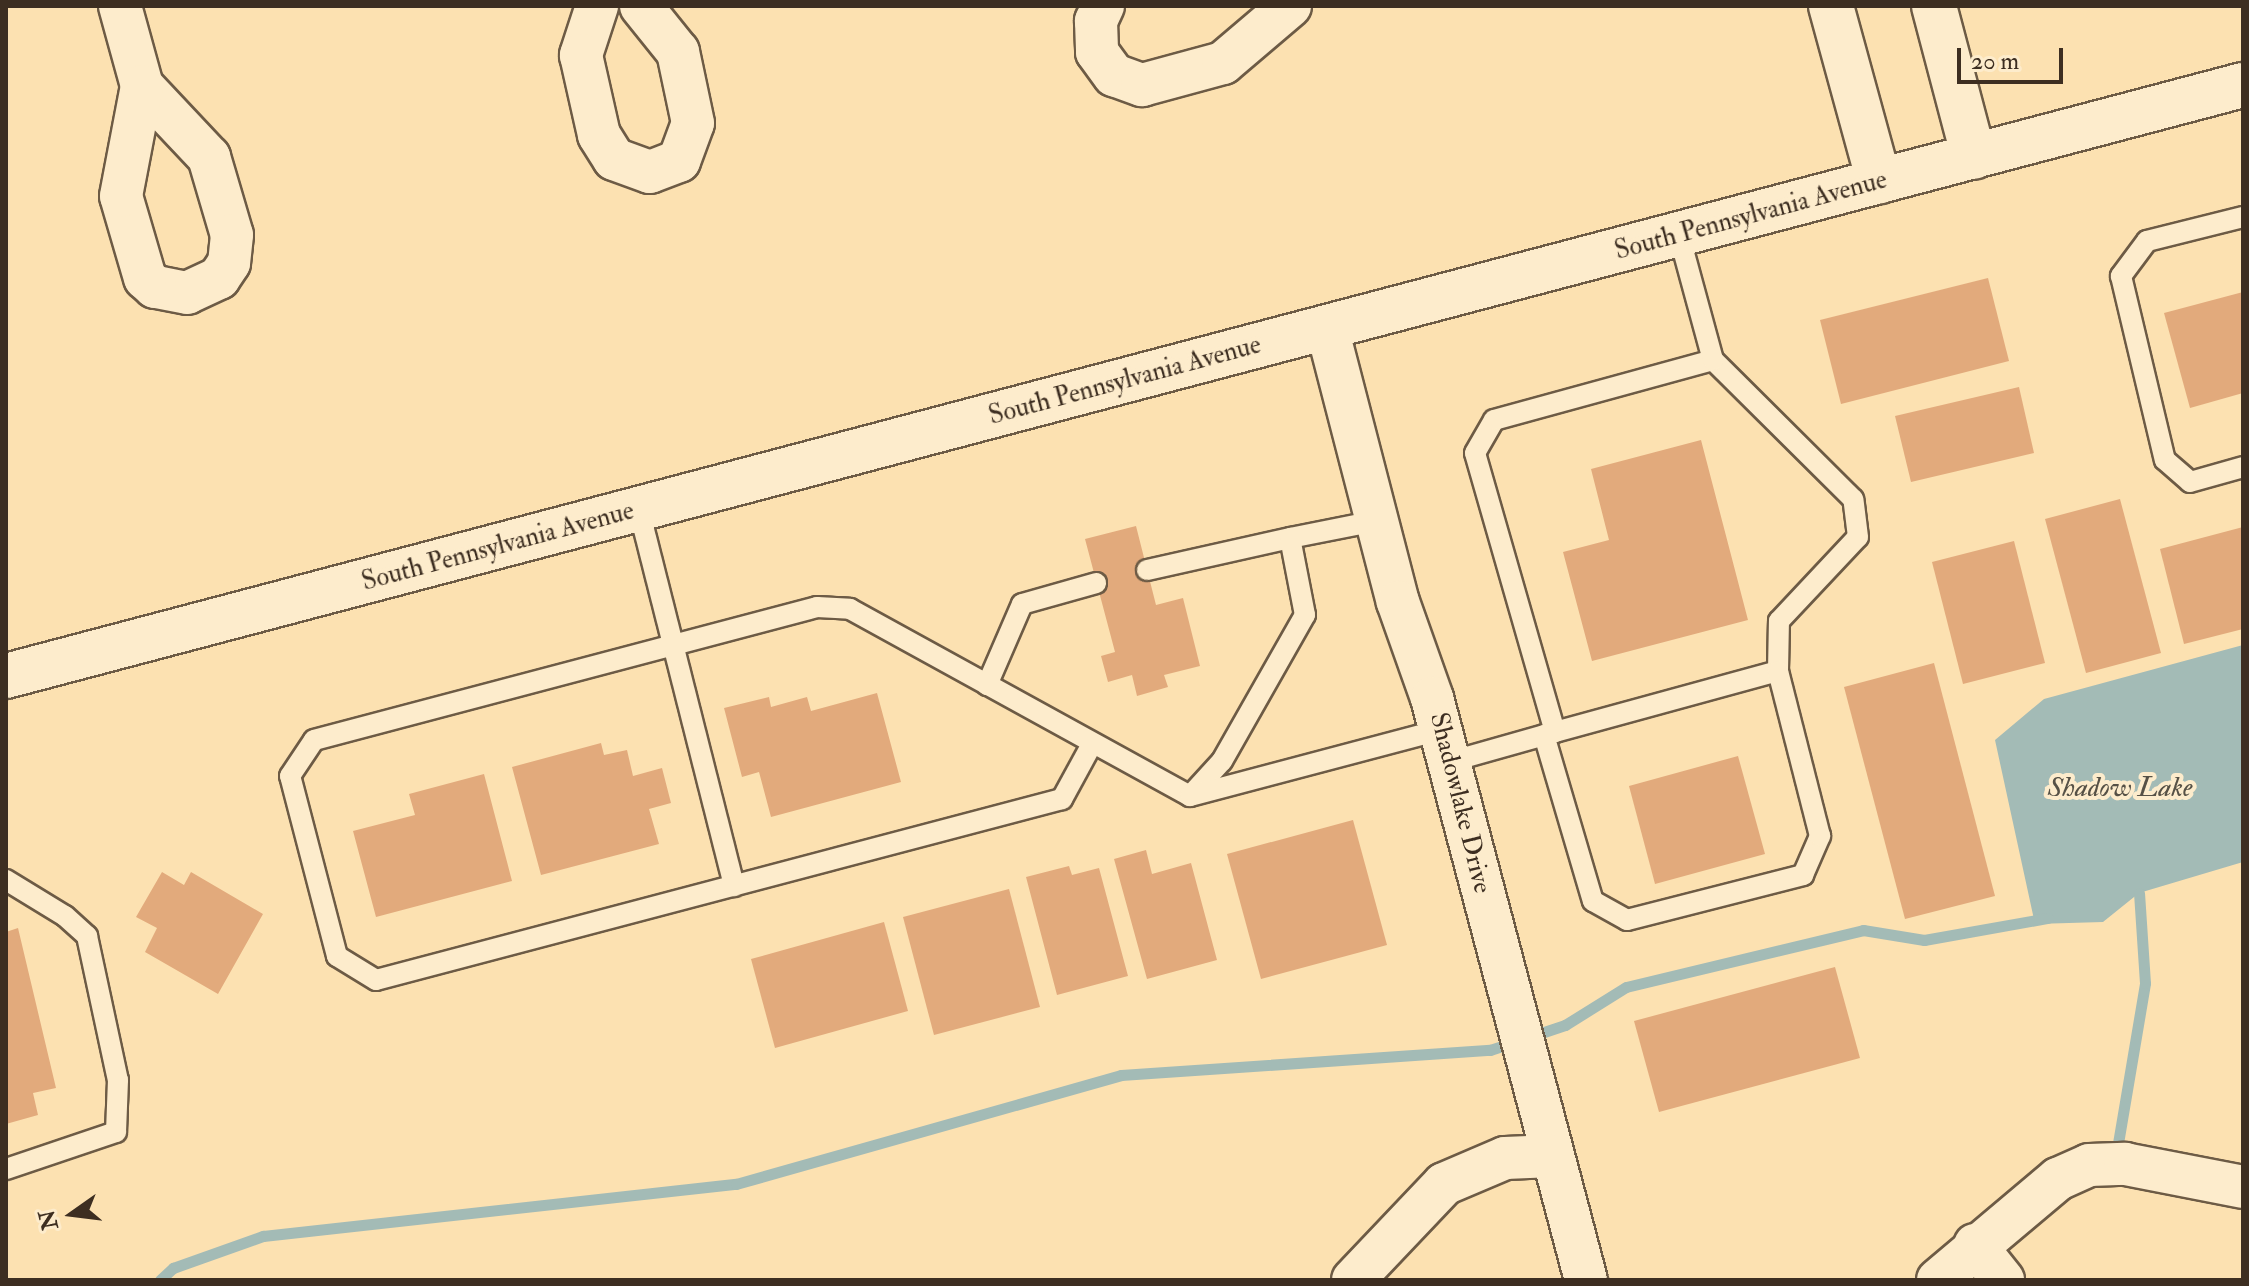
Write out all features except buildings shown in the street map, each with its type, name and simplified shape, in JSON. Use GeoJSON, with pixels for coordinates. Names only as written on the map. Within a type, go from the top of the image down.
{"type":"FeatureCollection","features":[{"type":"Feature","properties":{"kind":"main road"},"geometry":{"type":"LineString","coordinates":[[1831,6],[1879,182]]}},
{"type":"Feature","properties":{"kind":"main road"},"geometry":{"type":"LineString","coordinates":[[1934,6],[1974,157]]}},
{"type":"Feature","properties":{"kind":"main road","name":"South Pennsylvania Avenue"},"geometry":{"type":"LineString","coordinates":[[6,676],[2243,85]]}},
{"type":"Feature","properties":{"kind":"street"},"geometry":{"type":"LineString","coordinates":[[120,6],[142,86]]}},
{"type":"Feature","properties":{"kind":"street"},"geometry":{"type":"LineString","coordinates":[[597,6],[581,55],[599,135],[614,159],[650,172],[671,168],[686,151],[692,110],[678,52],[641,6]]}},
{"type":"Feature","properties":{"kind":"street"},"geometry":{"type":"LineString","coordinates":[[1103,6],[1096,21],[1097,52],[1114,75],[1142,85],[1223,63],[1290,6]]}},
{"type":"Feature","properties":{"kind":"street","name":"Shadowlake Drive"},"geometry":{"type":"LineString","coordinates":[[1327,328],[1376,521],[1445,746],[1586,1280]]}},
{"type":"Feature","properties":{"kind":"street"},"geometry":{"type":"LineString","coordinates":[[1353,1280],[1444,1184],[1466,1172],[1505,1158],[1553,1156]]}},
{"type":"Feature","properties":{"kind":"street"},"geometry":{"type":"LineString","coordinates":[[1938,1280],[1975,1245],[2058,1179],[2089,1165],[2125,1164],[2243,1187]]}},
{"type":"Feature","properties":{"kind":"street"},"geometry":{"type":"LineString","coordinates":[[1975,1245],[2003,1280]]}},
{"type":"Feature","properties":{"kind":"lane"},"geometry":{"type":"LineString","coordinates":[[2243,217],[2147,241],[2121,276],[2165,460],[2190,482],[2243,467]]}},
{"type":"Feature","properties":{"kind":"lane"},"geometry":{"type":"LineString","coordinates":[[1679,235],[1713,360],[1853,499],[1858,537],[1779,621],[1778,671],[1820,836],[1803,875],[1627,920],[1593,901],[1475,453],[1494,420],[1713,360]]}},
{"type":"Feature","properties":{"kind":"lane"},"geometry":{"type":"LineString","coordinates":[[639,510],[734,886]]}},
{"type":"Feature","properties":{"kind":"lane"},"geometry":{"type":"LineString","coordinates":[[1147,570],[1376,521]]}},
{"type":"Feature","properties":{"kind":"lane"},"geometry":{"type":"LineString","coordinates":[[1190,796],[1222,761],[1305,615],[1290,538]]}},
{"type":"Feature","properties":{"kind":"lane"},"geometry":{"type":"LineString","coordinates":[[987,685],[1022,604],[1096,583]]}},
{"type":"Feature","properties":{"kind":"lane"},"geometry":{"type":"LineString","coordinates":[[1092,744],[1062,799],[376,980],[337,956],[290,776],[314,740],[817,607],[850,609],[1190,796],[1445,746],[1550,733],[1778,671]]}},
{"type":"Feature","properties":{"kind":"lane"},"geometry":{"type":"LineString","coordinates":[[6,880],[65,916],[87,936],[118,1080],[116,1132],[6,1169]]}},
{"type":"Feature","properties":{"kind":"water","name":"Shadow Lake"},"geometry":{"type":"Polygon","coordinates":[[[2243,645],[2243,862],[2139,893],[2103,922],[2035,924],[1995,740],[2044,699],[2243,645]]]}},
{"type":"Feature","properties":{"kind":"waterway"},"geometry":{"type":"LineString","coordinates":[[2116,1155],[2145,983],[2139,893]]}},
{"type":"Feature","properties":{"kind":"waterway"},"geometry":{"type":"LineString","coordinates":[[160,1280],[173,1268],[263,1236],[736,1184],[1121,1075],[1490,1050],[1565,1025],[1626,987],[1863,930],[1924,940],[2048,918]]}}]}
